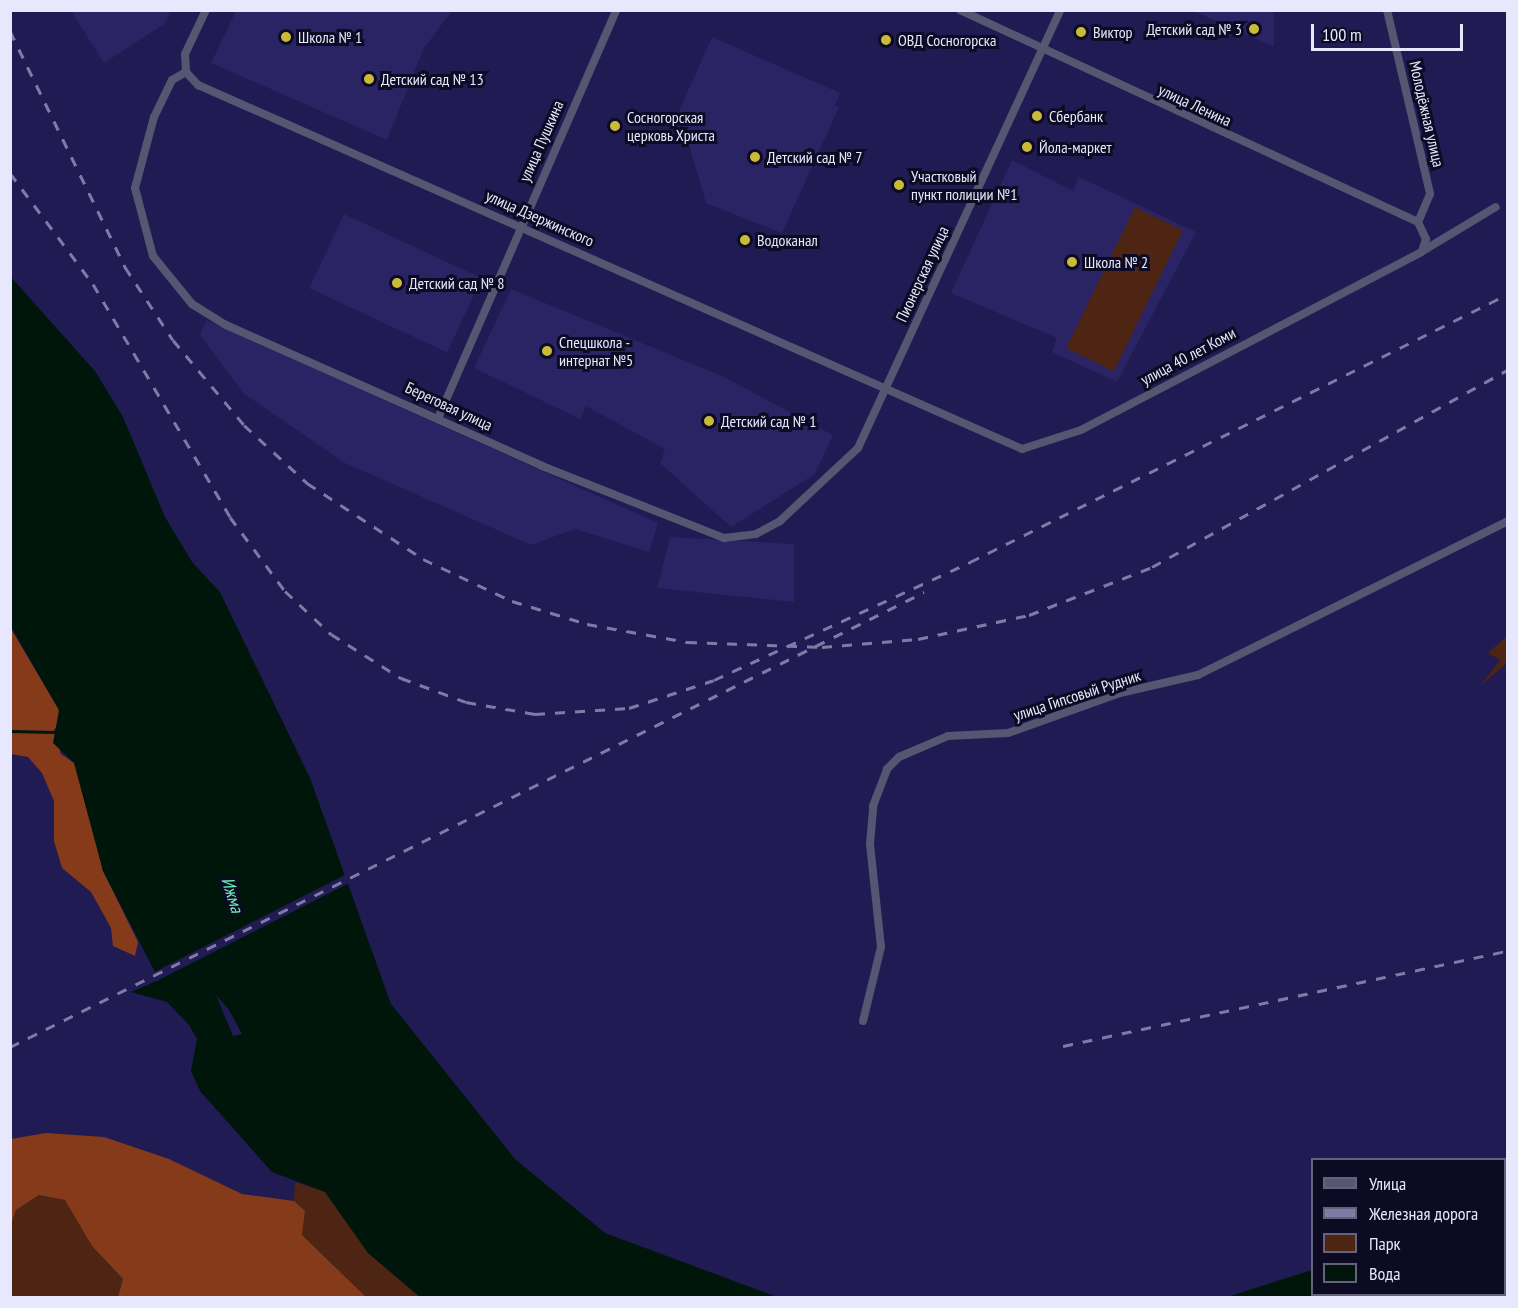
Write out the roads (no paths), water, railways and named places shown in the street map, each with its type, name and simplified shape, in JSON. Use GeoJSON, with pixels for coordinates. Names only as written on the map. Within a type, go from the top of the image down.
{"type":"FeatureCollection","features":[{"type":"Feature","properties":{"kind":"street"},"geometry":{"type":"LineString","coordinates":[[186,72],[185,54],[206,10]]}},
{"type":"Feature","properties":{"kind":"street","name":"улица Пушкина"},"geometry":{"type":"LineString","coordinates":[[439,416],[519,225],[616,10]]}},
{"type":"Feature","properties":{"kind":"street","name":"улица Ленина"},"geometry":{"type":"LineString","coordinates":[[960,10],[1418,222]]}},
{"type":"Feature","properties":{"kind":"street","name":"Пионерская улица"},"geometry":{"type":"LineString","coordinates":[[886,386],[1060,10]]}},
{"type":"Feature","properties":{"kind":"street","name":"Молодёжная улица"},"geometry":{"type":"LineString","coordinates":[[1387,10],[1431,194],[1418,222]]}},
{"type":"Feature","properties":{"kind":"street","name":"улица Дзержинского"},"geometry":{"type":"LineString","coordinates":[[186,72],[198,85],[886,386]]}},
{"type":"Feature","properties":{"kind":"street","name":"Береговая улица"},"geometry":{"type":"LineString","coordinates":[[186,72],[172,80],[154,117],[135,188],[141,227],[168,280],[192,304],[226,325],[439,416],[542,466],[724,538],[756,534],[806,501],[858,448],[886,386]]}},
{"type":"Feature","properties":{"kind":"street","name":"улица 40 лет Коми"},"geometry":{"type":"LineString","coordinates":[[886,386],[1022,449],[1081,430],[1422,252],[1496,207]]}},
{"type":"Feature","properties":{"kind":"street"},"geometry":{"type":"LineString","coordinates":[[1418,222],[1426,239],[1422,252]]}},
{"type":"Feature","properties":{"kind":"street","name":"улица Гипсовый Рудник"},"geometry":{"type":"LineString","coordinates":[[863,1021],[880,947],[870,844],[873,806],[887,769],[899,757],[948,736],[1008,733],[1120,693],[1198,675],[1508,521]]}},
{"type":"Feature","properties":{"kind":"water","name":"Ижма"},"geometry":{"type":"Polygon","coordinates":[[[10,276],[95,371],[123,417],[165,517],[192,562],[220,592],[310,778],[391,1004],[515,1159],[605,1233],[777,1297],[420,1297],[368,1253],[325,1192],[272,1172],[200,1091],[191,1071],[197,1039],[189,1025],[167,1002],[131,992],[159,980],[103,871],[74,763],[53,743],[59,710],[11,627],[10,276]],[[216,995],[233,1036],[242,1034],[229,1010],[216,995]]]}},
{"type":"Feature","properties":{"kind":"water"},"geometry":{"type":"Polygon","coordinates":[[[1507,1208],[1507,1297],[1227,1297],[1311,1270],[1311,1296],[1506,1296],[1507,1208]]]}},
{"type":"Feature","properties":{"kind":"waterway"},"geometry":{"type":"LineString","coordinates":[[10,731],[56,732]]}},
{"type":"Feature","properties":{"kind":"railway"},"geometry":{"type":"LineString","coordinates":[[10,31],[125,267],[173,340],[244,425],[307,483],[423,559],[512,601],[587,624],[687,642],[822,647],[918,639],[1029,615],[1152,567],[1508,370]]}},
{"type":"Feature","properties":{"kind":"railway"},"geometry":{"type":"LineString","coordinates":[[10,173],[93,284],[230,517],[285,591],[331,634],[401,678],[466,702],[535,714],[629,708],[714,680],[970,562],[1508,294]]}},
{"type":"Feature","properties":{"kind":"railway"},"geometry":{"type":"LineString","coordinates":[[10,1047],[924,592]]}},
{"type":"Feature","properties":{"kind":"railway"},"geometry":{"type":"LineString","coordinates":[[1063,1046],[1508,951]]}},
{"type":"Feature","properties":{"kind":"place","name":"Детский сад № 3"},"geometry":{"type":"Point","coordinates":[1254,29]}},
{"type":"Feature","properties":{"kind":"place","name":"Виктор"},"geometry":{"type":"Point","coordinates":[1081,32]}},
{"type":"Feature","properties":{"kind":"place","name":"Школа № 1"},"geometry":{"type":"Point","coordinates":[286,37]}},
{"type":"Feature","properties":{"kind":"place","name":"ОВД Сосногорска"},"geometry":{"type":"Point","coordinates":[886,40]}},
{"type":"Feature","properties":{"kind":"place","name":"Детский сад № 13"},"geometry":{"type":"Point","coordinates":[369,79]}},
{"type":"Feature","properties":{"kind":"place","name":"Сбербанк"},"geometry":{"type":"Point","coordinates":[1037,116]}},
{"type":"Feature","properties":{"kind":"place","name":"Сосногорская церковь Христа"},"geometry":{"type":"Point","coordinates":[615,126]}},
{"type":"Feature","properties":{"kind":"place","name":"Йола-маркет"},"geometry":{"type":"Point","coordinates":[1027,147]}},
{"type":"Feature","properties":{"kind":"place","name":"Детский сад № 7"},"geometry":{"type":"Point","coordinates":[755,157]}},
{"type":"Feature","properties":{"kind":"place","name":"Участковый пункт полиции №1"},"geometry":{"type":"Point","coordinates":[899,185]}},
{"type":"Feature","properties":{"kind":"place","name":"Водоканал"},"geometry":{"type":"Point","coordinates":[745,240]}},
{"type":"Feature","properties":{"kind":"place","name":"Школа № 2"},"geometry":{"type":"Point","coordinates":[1072,262]}},
{"type":"Feature","properties":{"kind":"place","name":"Детский сад № 8"},"geometry":{"type":"Point","coordinates":[397,283]}},
{"type":"Feature","properties":{"kind":"place","name":"Спецшкола - интернат №5"},"geometry":{"type":"Point","coordinates":[547,351]}},
{"type":"Feature","properties":{"kind":"place","name":"Детский сад № 1"},"geometry":{"type":"Point","coordinates":[709,421]}}]}
